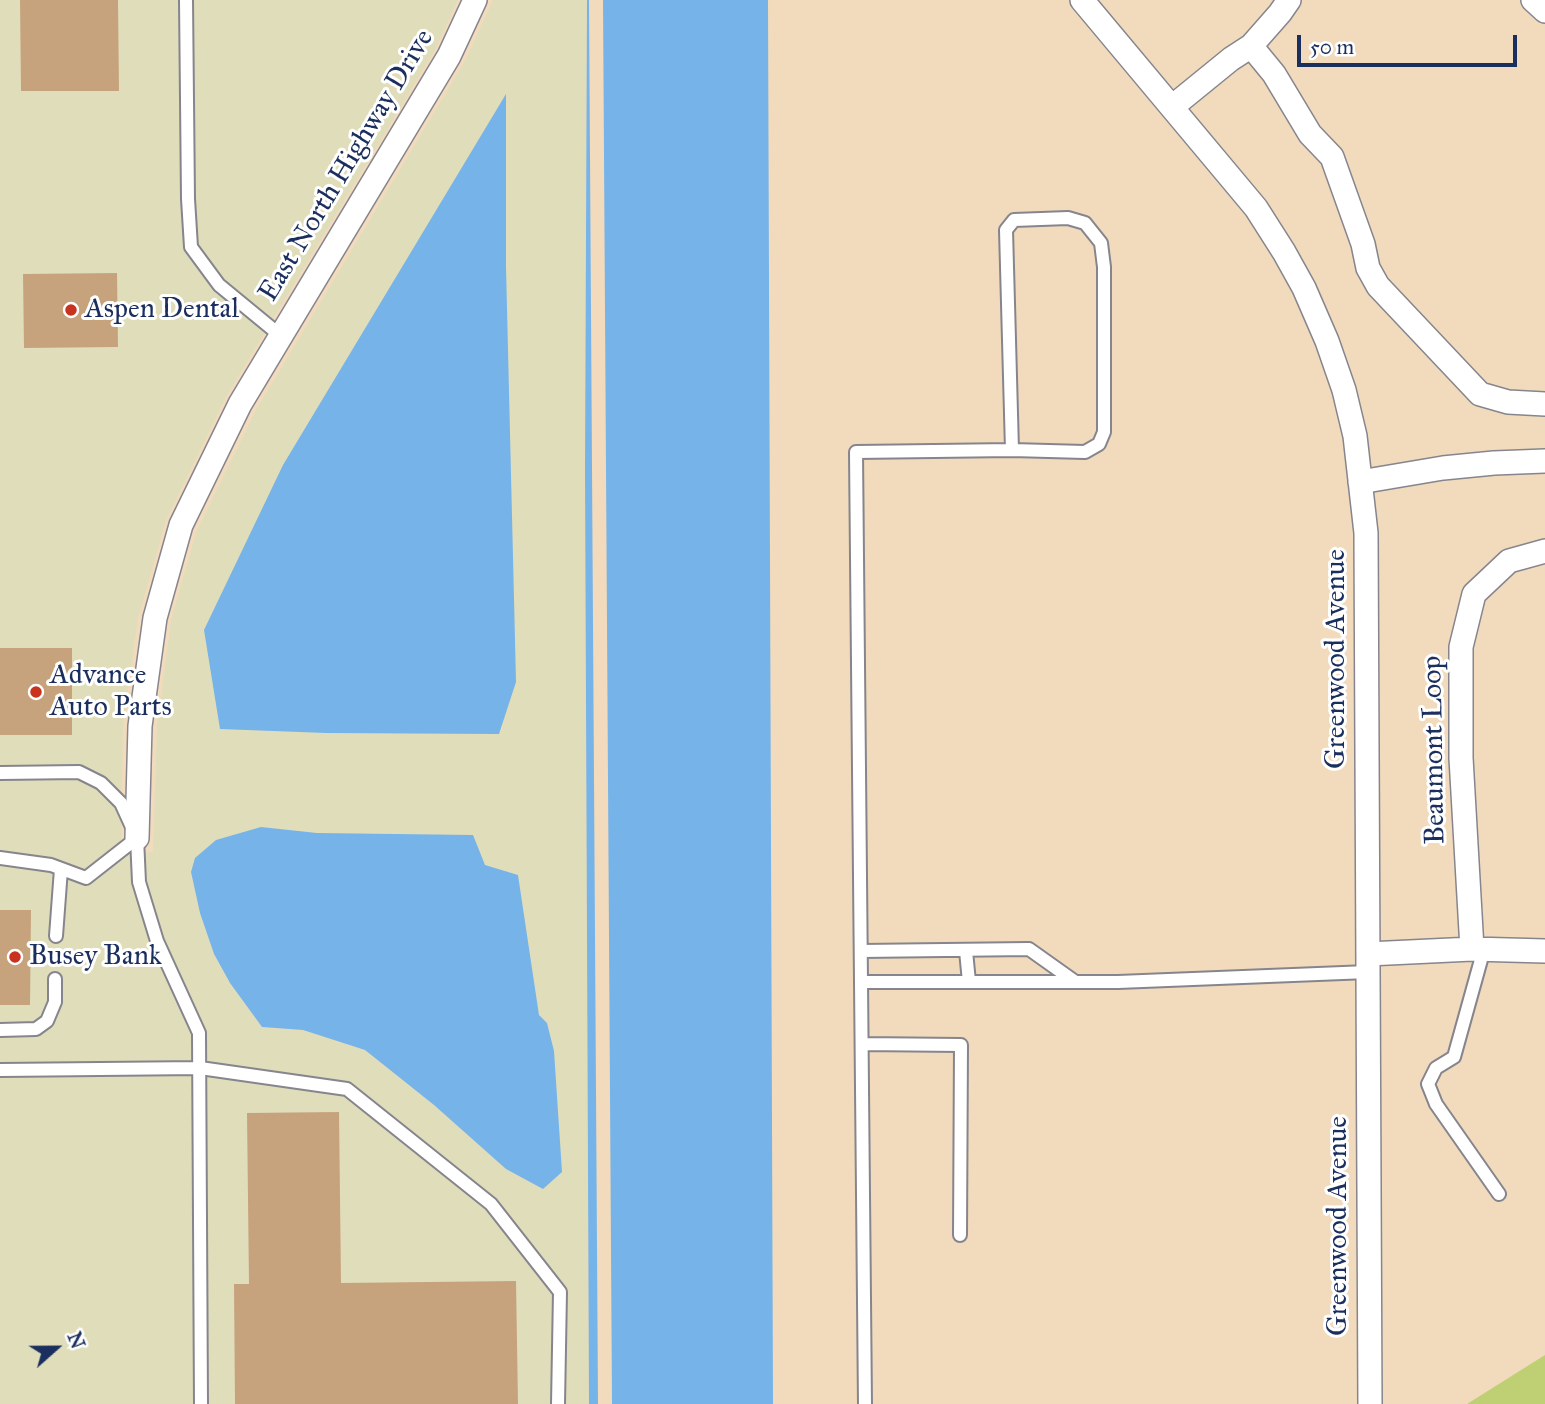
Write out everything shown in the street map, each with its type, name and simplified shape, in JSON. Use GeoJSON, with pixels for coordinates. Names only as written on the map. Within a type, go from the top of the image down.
{"type":"FeatureCollection","features":[{"type":"Feature","properties":{"kind":"street","name":"East North Highway Drive"},"geometry":{"type":"LineString","coordinates":[[137,838],[142,713],[155,618],[181,525],[240,404],[449,56],[475,0]]}},
{"type":"Feature","properties":{"kind":"street","name":"Greenwood Avenue"},"geometry":{"type":"LineString","coordinates":[[1082,0],[1255,208],[1304,288],[1344,390],[1355,436],[1366,533],[1370,1404]]}},
{"type":"Feature","properties":{"kind":"street"},"geometry":{"type":"LineString","coordinates":[[1172,107],[1251,46],[1289,0]]}},
{"type":"Feature","properties":{"kind":"street"},"geometry":{"type":"LineString","coordinates":[[1534,0],[1545,11]]}},
{"type":"Feature","properties":{"kind":"street"},"geometry":{"type":"LineString","coordinates":[[1251,46],[1274,74],[1310,134],[1332,157],[1363,244],[1368,268],[1378,286],[1480,394],[1508,402],[1545,404]]}},
{"type":"Feature","properties":{"kind":"street"},"geometry":{"type":"LineString","coordinates":[[1360,482],[1443,468],[1545,461]]}},
{"type":"Feature","properties":{"kind":"street","name":"Beaumont Loop"},"geometry":{"type":"LineString","coordinates":[[1478,949],[1461,758],[1461,647],[1474,594],[1509,561],[1545,551]]}},
{"type":"Feature","properties":{"kind":"street"},"geometry":{"type":"LineString","coordinates":[[1368,963],[1478,949],[1545,951]]}},
{"type":"Feature","properties":{"kind":"lane"},"geometry":{"type":"LineString","coordinates":[[186,0],[191,247],[219,285],[281,336]]}},
{"type":"Feature","properties":{"kind":"lane"},"geometry":{"type":"LineString","coordinates":[[865,1404],[856,452],[1086,452],[1099,444],[1104,432],[1104,267],[1101,243],[1085,223],[1068,218],[1014,220],[1006,230],[1012,450]]}},
{"type":"Feature","properties":{"kind":"lane"},"geometry":{"type":"LineString","coordinates":[[0,773],[79,772],[102,783],[121,803],[137,838],[139,881],[157,941],[198,1033],[201,1404]]}},
{"type":"Feature","properties":{"kind":"lane"},"geometry":{"type":"LineString","coordinates":[[0,858],[51,864],[86,878],[137,838]]}},
{"type":"Feature","properties":{"kind":"lane"},"geometry":{"type":"LineString","coordinates":[[56,936],[61,869]]}},
{"type":"Feature","properties":{"kind":"lane"},"geometry":{"type":"LineString","coordinates":[[861,951],[1028,949],[1074,982]]}},
{"type":"Feature","properties":{"kind":"lane"},"geometry":{"type":"LineString","coordinates":[[1478,949],[1454,1057],[1436,1068],[1428,1084],[1436,1104],[1499,1194]]}},
{"type":"Feature","properties":{"kind":"lane"},"geometry":{"type":"LineString","coordinates":[[967,951],[969,982]]}},
{"type":"Feature","properties":{"kind":"lane"},"geometry":{"type":"LineString","coordinates":[[862,982],[1074,982],[1368,963]]}},
{"type":"Feature","properties":{"kind":"lane"},"geometry":{"type":"LineString","coordinates":[[0,1030],[36,1029],[47,1021],[55,1002],[55,979]]}},
{"type":"Feature","properties":{"kind":"lane"},"geometry":{"type":"LineString","coordinates":[[862,1044],[961,1045],[960,1236]]}},
{"type":"Feature","properties":{"kind":"lane"},"geometry":{"type":"LineString","coordinates":[[0,1070],[200,1068],[347,1089],[491,1203],[560,1292],[558,1404]]}},
{"type":"Feature","properties":{"kind":"shaded area"},"geometry":{"type":"Polygon","coordinates":[[[0,0],[458,0],[435,50],[226,397],[166,520],[138,618],[123,727],[121,854],[153,852],[157,727],[171,620],[197,530],[256,410],[465,61],[493,0],[587,0],[585,470],[589,1404],[0,1404],[0,0]],[[506,96],[498,734],[506,267],[506,96]],[[261,827],[191,872],[200,913],[214,955],[230,983],[262,1027],[303,1030],[365,1050],[434,1105],[506,1169],[543,1189],[539,1015],[518,875],[485,865],[317,833],[261,827]]]}},
{"type":"Feature","properties":{"kind":"green space"},"geometry":{"type":"Polygon","coordinates":[[[1545,1355],[1545,1404],[1467,1404],[1545,1355]]]}},
{"type":"Feature","properties":{"kind":"water"},"geometry":{"type":"Polygon","coordinates":[[[587,0],[598,1404],[589,1404],[585,470],[587,0]]]}},
{"type":"Feature","properties":{"kind":"water"},"geometry":{"type":"Polygon","coordinates":[[[603,0],[768,0],[773,1404],[612,1404],[603,0]]]}},
{"type":"Feature","properties":{"kind":"water"},"geometry":{"type":"Polygon","coordinates":[[[506,94],[506,267],[516,682],[499,734],[326,733],[220,729],[204,630],[283,465],[506,94]]]}},
{"type":"Feature","properties":{"kind":"water"},"geometry":{"type":"Polygon","coordinates":[[[261,827],[317,833],[473,835],[485,865],[518,875],[539,1015],[547,1023],[554,1051],[562,1172],[543,1189],[506,1169],[434,1105],[365,1050],[303,1030],[262,1027],[230,983],[214,954],[200,913],[191,872],[195,858],[216,840],[261,827]]]}},
{"type":"Feature","properties":{"kind":"building"},"geometry":{"type":"Polygon","coordinates":[[[20,0],[118,0],[119,91],[21,91],[20,0]]]}},
{"type":"Feature","properties":{"kind":"building","name":"Aspen Dental"},"geometry":{"type":"Polygon","coordinates":[[[117,273],[118,347],[24,348],[23,274],[117,273]]]}},
{"type":"Feature","properties":{"kind":"building","name":"Advance Auto Parts"},"geometry":{"type":"Polygon","coordinates":[[[0,648],[72,648],[72,735],[0,735],[0,648]]]}},
{"type":"Feature","properties":{"kind":"building","name":"Busey Bank"},"geometry":{"type":"Polygon","coordinates":[[[0,910],[31,910],[30,1005],[0,1005],[0,910]]]}},
{"type":"Feature","properties":{"kind":"building"},"geometry":{"type":"Polygon","coordinates":[[[339,1112],[341,1283],[516,1281],[518,1404],[235,1404],[234,1284],[249,1284],[247,1113],[339,1112]]]}},
{"type":"Feature","properties":{"kind":"place","name":"Aspen Dental"},"geometry":{"type":"Point","coordinates":[71,310]}},
{"type":"Feature","properties":{"kind":"place","name":"Advance Auto Parts"},"geometry":{"type":"Point","coordinates":[36,692]}},
{"type":"Feature","properties":{"kind":"place","name":"Busey Bank"},"geometry":{"type":"Point","coordinates":[15,957]}}]}
